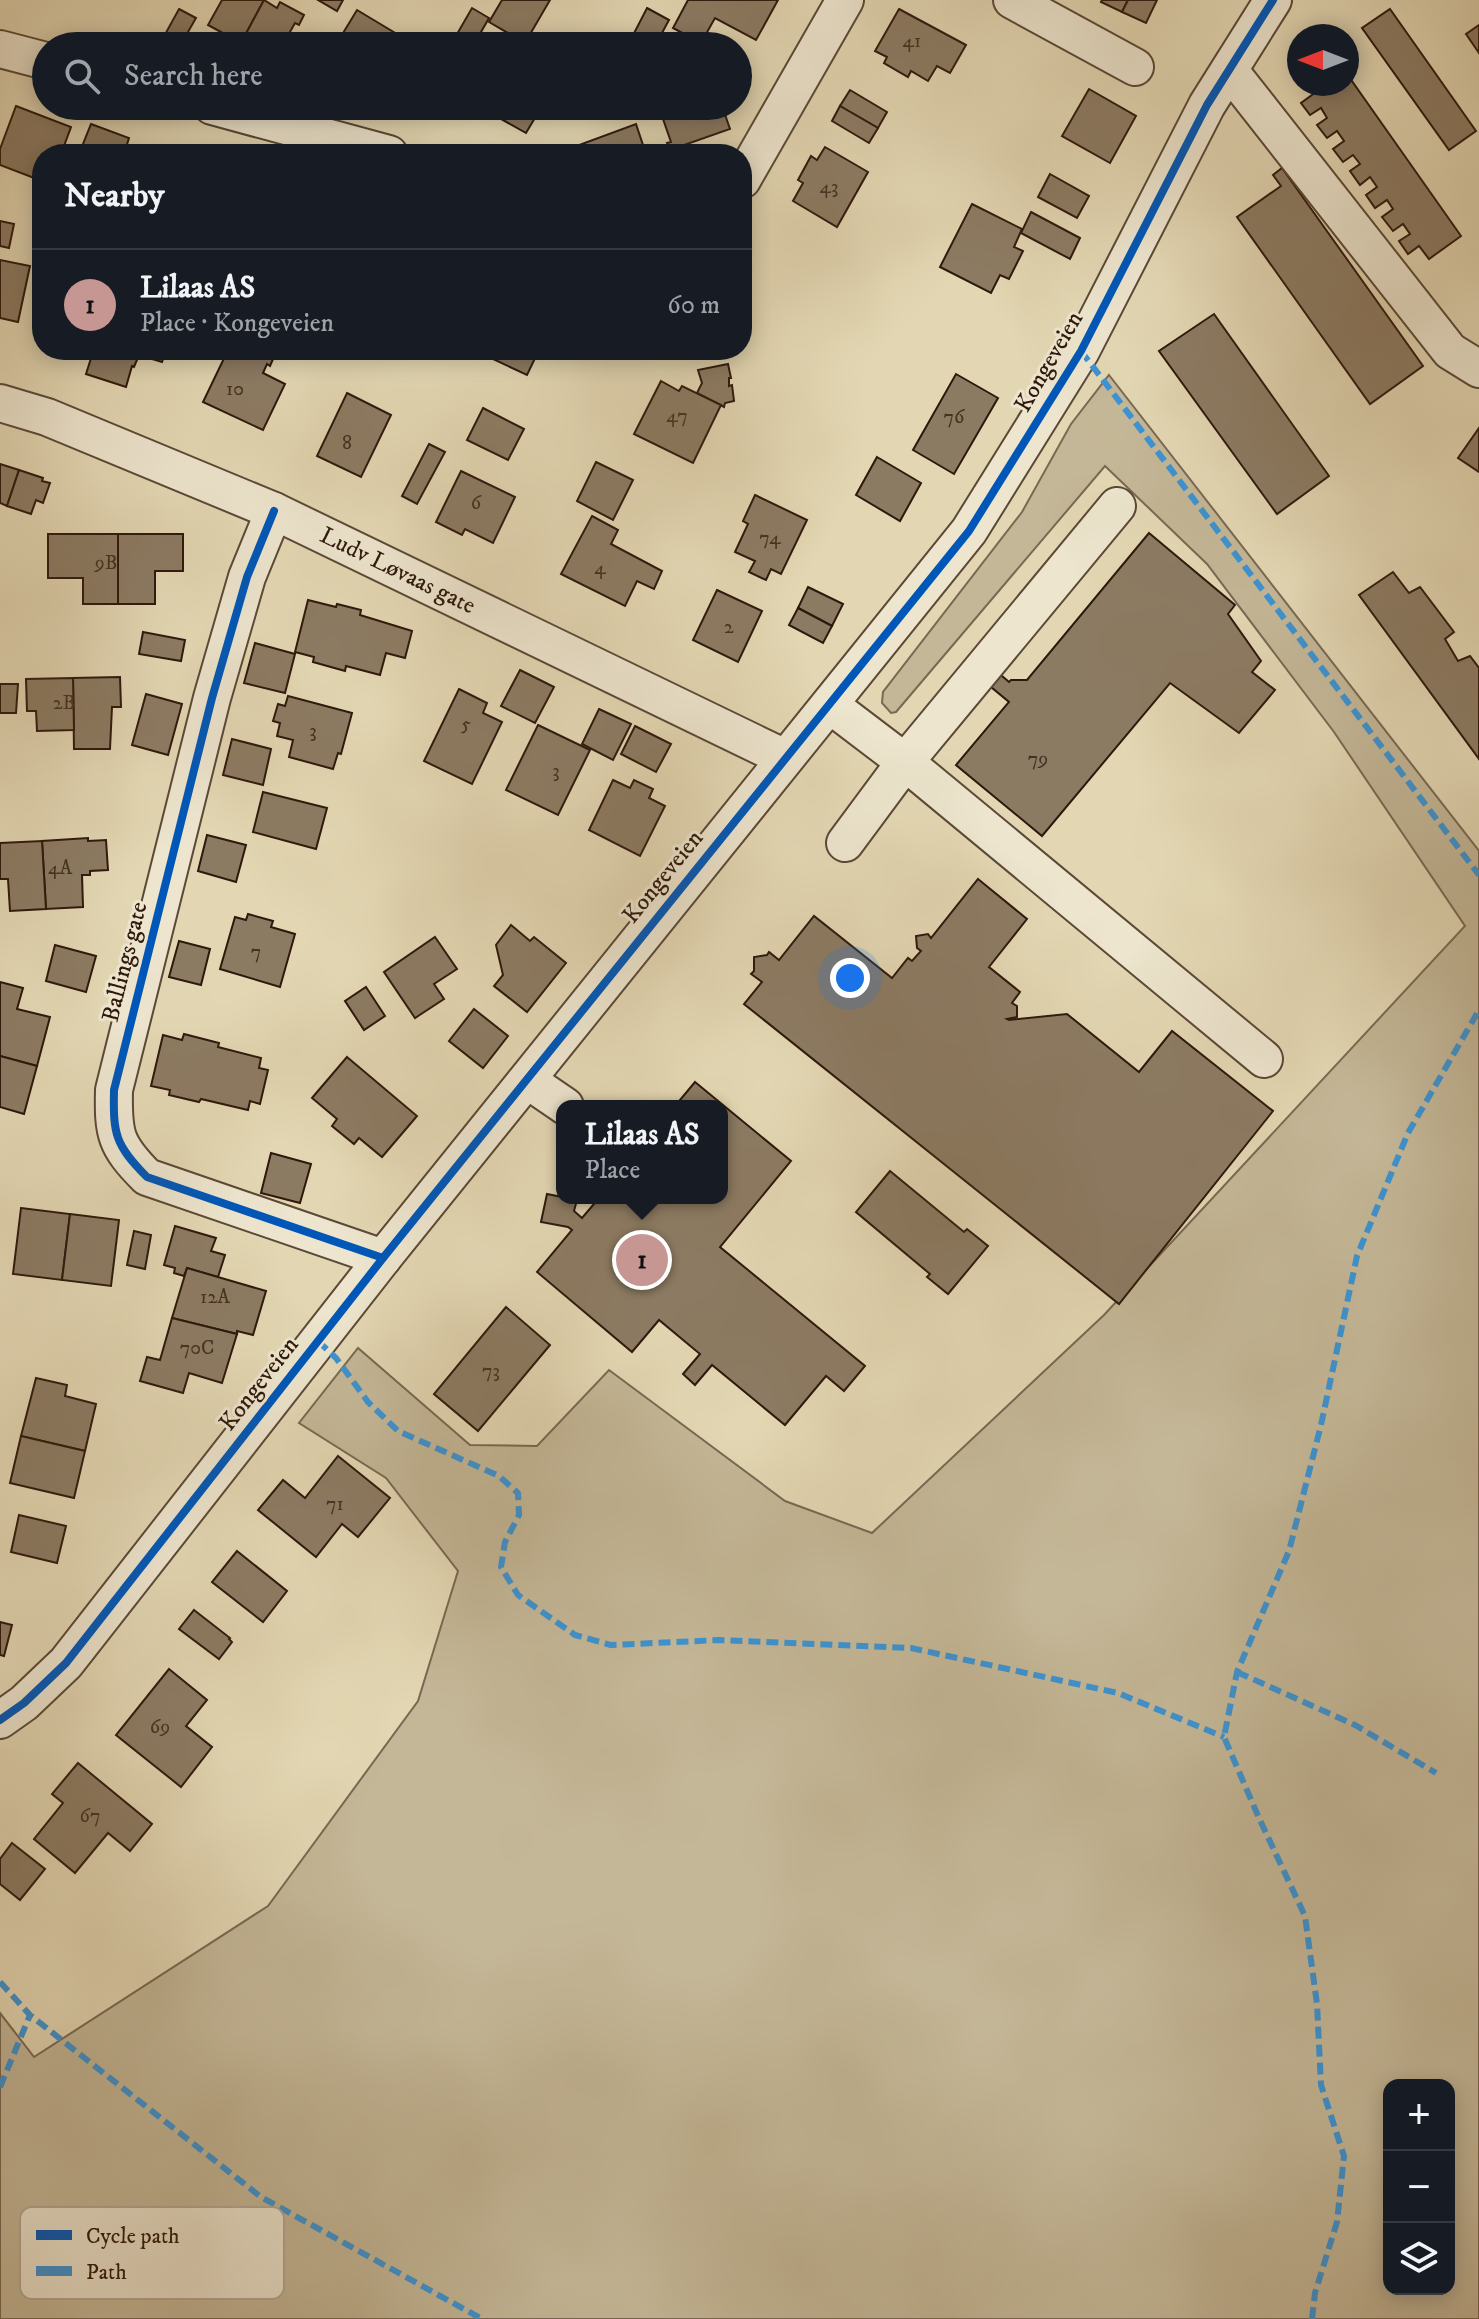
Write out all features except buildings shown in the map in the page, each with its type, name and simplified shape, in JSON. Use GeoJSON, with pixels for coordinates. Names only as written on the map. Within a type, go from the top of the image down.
{"type":"FeatureCollection","features":[{"type":"Feature","properties":{"kind":"street"},"geometry":{"type":"LineString","coordinates":[[752,163],[845,0]]}},
{"type":"Feature","properties":{"kind":"street"},"geometry":{"type":"LineString","coordinates":[[1012,0],[1135,67]]}},
{"type":"Feature","properties":{"kind":"street","name":"Kongeveien"},"geometry":{"type":"LineString","coordinates":[[0,1720],[24,1703],[66,1663],[383,1258],[969,531],[1081,351],[1207,105],[1273,0]]}},
{"type":"Feature","properties":{"kind":"street"},"geometry":{"type":"LineString","coordinates":[[0,49],[32,57]]}},
{"type":"Feature","properties":{"kind":"street"},"geometry":{"type":"LineString","coordinates":[[1230,71],[1450,351],[1479,369]]}},
{"type":"Feature","properties":{"kind":"street"},"geometry":{"type":"LineString","coordinates":[[264,120],[352,144]]}},
{"type":"Feature","properties":{"kind":"street","name":"Ludv Løvaas gate"},"geometry":{"type":"LineString","coordinates":[[0,403],[47,417],[274,511],[785,758]]}},
{"type":"Feature","properties":{"kind":"street"},"geometry":{"type":"LineString","coordinates":[[845,843],[905,762],[1117,506]]}},
{"type":"Feature","properties":{"kind":"street","name":"Ballings gate"},"geometry":{"type":"LineString","coordinates":[[274,511],[247,577],[212,698],[114,1090],[113,1126],[127,1157],[147,1177],[383,1258]]}},
{"type":"Feature","properties":{"kind":"street"},"geometry":{"type":"LineString","coordinates":[[830,705],[905,762],[1264,1059]]}},
{"type":"Feature","properties":{"kind":"street"},"geometry":{"type":"LineString","coordinates":[[527,1080],[556,1100]]}},
{"type":"Feature","properties":{"kind":"shaded area"},"geometry":{"type":"Polygon","coordinates":[[[1109,375],[1479,851],[1479,2319],[0,2319],[0,2013],[34,2057],[268,1906],[418,1701],[458,1571],[386,1478],[299,1423],[358,1348],[470,1445],[537,1446],[609,1370],[785,1501],[872,1533],[1104,1315],[1465,926],[1334,732],[1207,564],[1105,466],[896,712],[891,713],[882,703],[883,692],[1022,512],[1071,424],[1109,375]]]}},
{"type":"Feature","properties":{"kind":"marked path"},"geometry":{"type":"LineString","coordinates":[[1081,351],[1479,875]]}},
{"type":"Feature","properties":{"kind":"marked path"},"geometry":{"type":"LineString","coordinates":[[1312,2319],[1315,2293],[1337,2222],[1344,2156],[1321,2085],[1317,2004],[1305,1916],[1224,1737],[1237,1672],[1289,1551],[1321,1425],[1357,1256],[1408,1133],[1479,1010]]}},
{"type":"Feature","properties":{"kind":"marked path"},"geometry":{"type":"LineString","coordinates":[[318,1341],[336,1358],[368,1402],[398,1431],[499,1476],[518,1493],[519,1515],[505,1542],[501,1567],[518,1595],[575,1635],[611,1645],[720,1640],[911,1648],[1118,1693],[1224,1737]]}},
{"type":"Feature","properties":{"kind":"marked path"},"geometry":{"type":"LineString","coordinates":[[1237,1672],[1355,1725],[1436,1773]]}},
{"type":"Feature","properties":{"kind":"marked path"},"geometry":{"type":"LineString","coordinates":[[0,1982],[30,2015],[261,2197],[279,2207]]}},
{"type":"Feature","properties":{"kind":"marked path"},"geometry":{"type":"LineString","coordinates":[[0,2087],[30,2015]]}},
{"type":"Feature","properties":{"kind":"marked path"},"geometry":{"type":"LineString","coordinates":[[284,2210],[482,2319]]}},
{"type":"Feature","properties":{"kind":"cycle path"},"geometry":{"type":"LineString","coordinates":[[0,1720],[24,1703],[66,1663],[383,1258],[969,531],[1081,351],[1207,105],[1273,0]]}},
{"type":"Feature","properties":{"kind":"cycle path"},"geometry":{"type":"LineString","coordinates":[[274,511],[247,577],[212,698],[114,1090],[114,1118],[122,1147],[147,1177],[383,1258]]}},
{"type":"Feature","properties":{"kind":"place","name":"Lilaas AS"},"geometry":{"type":"Point","coordinates":[642,1260]}}]}
